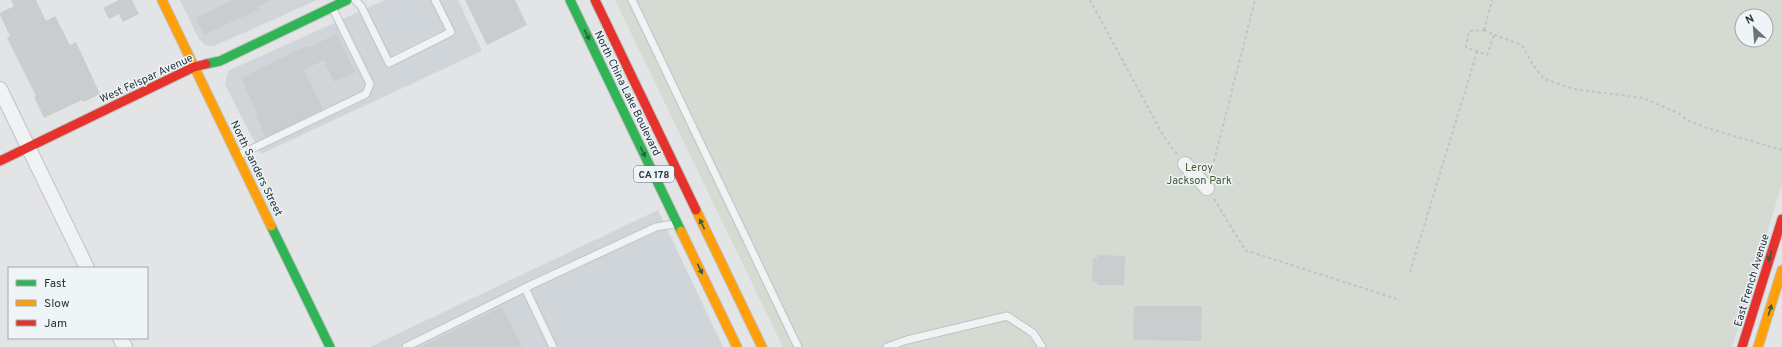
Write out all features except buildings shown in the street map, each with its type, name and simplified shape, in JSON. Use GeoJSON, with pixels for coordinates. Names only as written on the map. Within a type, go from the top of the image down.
{"type":"FeatureCollection","features":[{"type":"Feature","properties":{"kind":"street","name":"North Sanders Street"},"geometry":{"type":"LineString","coordinates":[[162,0],[330,347]]}},
{"type":"Feature","properties":{"kind":"street","name":"West Felspar Avenue"},"geometry":{"type":"LineString","coordinates":[[0,161],[194,68],[220,61],[347,0]]}},
{"type":"Feature","properties":{"kind":"street","name":"North China Lake Boulevard"},"geometry":{"type":"LineString","coordinates":[[570,0],[738,347]]}},
{"type":"Feature","properties":{"kind":"street","name":"North China Lake Boulevard"},"geometry":{"type":"LineString","coordinates":[[596,2],[762,347]]}},
{"type":"Feature","properties":{"kind":"street"},"geometry":{"type":"LineString","coordinates":[[0,88],[87,267]]}},
{"type":"Feature","properties":{"kind":"street"},"geometry":{"type":"LineString","coordinates":[[1185,164],[1207,188]]}},
{"type":"Feature","properties":{"kind":"street","name":"East French Avenue"},"geometry":{"type":"LineString","coordinates":[[1742,347],[1782,219]]}},
{"type":"Feature","properties":{"kind":"street"},"geometry":{"type":"LineString","coordinates":[[678,224],[688,222]]}},
{"type":"Feature","properties":{"kind":"street"},"geometry":{"type":"LineString","coordinates":[[1758,347],[1782,270]]}},
{"type":"Feature","properties":{"kind":"street"},"geometry":{"type":"LineString","coordinates":[[724,290],[743,309]]}},
{"type":"Feature","properties":{"kind":"lane"},"geometry":{"type":"LineString","coordinates":[[355,0],[361,6],[389,63],[451,32],[435,0]]}},
{"type":"Feature","properties":{"kind":"lane"},"geometry":{"type":"LineString","coordinates":[[596,2],[606,0]]}},
{"type":"Feature","properties":{"kind":"lane"},"geometry":{"type":"LineString","coordinates":[[632,0],[798,347]]}},
{"type":"Feature","properties":{"kind":"lane"},"geometry":{"type":"LineString","coordinates":[[238,156],[366,94],[370,84],[332,7]]}},
{"type":"Feature","properties":{"kind":"lane"},"geometry":{"type":"LineString","coordinates":[[406,347],[525,288],[656,226],[678,224]]}},
{"type":"Feature","properties":{"kind":"lane"},"geometry":{"type":"LineString","coordinates":[[525,288],[553,347]]}},
{"type":"Feature","properties":{"kind":"lane"},"geometry":{"type":"LineString","coordinates":[[887,347],[907,340],[1007,316],[1033,333],[1042,347]]}},
{"type":"Feature","properties":{"kind":"path"},"geometry":{"type":"LineString","coordinates":[[1090,0],[1164,137],[1185,164]]}},
{"type":"Feature","properties":{"kind":"path"},"geometry":{"type":"LineString","coordinates":[[1255,0],[1207,188],[1245,250],[1400,300]]}},
{"type":"Feature","properties":{"kind":"path"},"geometry":{"type":"LineString","coordinates":[[1484,30],[1492,0]]}},
{"type":"Feature","properties":{"kind":"path"},"geometry":{"type":"LineString","coordinates":[[1494,35],[1487,55],[1466,48],[1469,31],[1484,30],[1522,46],[1533,65],[1544,79],[1574,89],[1643,98],[1678,113],[1687,120],[1707,128],[1782,150]]}},
{"type":"Feature","properties":{"kind":"path"},"geometry":{"type":"LineString","coordinates":[[1410,272],[1477,52]]}},
{"type":"Feature","properties":{"kind":"shaded area"},"geometry":{"type":"Polygon","coordinates":[[[180,0],[317,0],[214,46],[205,45],[199,39],[180,0]]]}},
{"type":"Feature","properties":{"kind":"shaded area"},"geometry":{"type":"Polygon","coordinates":[[[385,0],[458,0],[482,51],[261,154],[225,85],[228,71],[385,0]]]}},
{"type":"Feature","properties":{"kind":"shaded area"},"geometry":{"type":"Polygon","coordinates":[[[658,210],[723,347],[370,347],[658,210]]]}},
{"type":"Feature","properties":{"kind":"green space","name":"Leroy Jackson Park"},"geometry":{"type":"Polygon","coordinates":[[[615,0],[1782,0],[1782,184],[1732,347],[783,347],[615,0]]]}},
{"type":"Feature","properties":{"kind":"traffic: fast"},"geometry":{"type":"LineString","coordinates":[[206,64],[220,61],[347,0]]}},
{"type":"Feature","properties":{"kind":"traffic: fast"},"geometry":{"type":"LineString","coordinates":[[570,0],[681,231]]}},
{"type":"Feature","properties":{"kind":"traffic: fast"},"geometry":{"type":"LineString","coordinates":[[271,226],[330,347]]}},
{"type":"Feature","properties":{"kind":"traffic: slow"},"geometry":{"type":"LineString","coordinates":[[162,0],[271,226]]}},
{"type":"Feature","properties":{"kind":"traffic: slow"},"geometry":{"type":"LineString","coordinates":[[696,210],[762,347]]}},
{"type":"Feature","properties":{"kind":"traffic: slow"},"geometry":{"type":"LineString","coordinates":[[681,231],[737,347]]}},
{"type":"Feature","properties":{"kind":"traffic: slow"},"geometry":{"type":"LineString","coordinates":[[1758,347],[1782,270]]}},
{"type":"Feature","properties":{"kind":"traffic: jam"},"geometry":{"type":"LineString","coordinates":[[595,0],[696,210]]}},
{"type":"Feature","properties":{"kind":"traffic: jam"},"geometry":{"type":"LineString","coordinates":[[0,161],[194,67],[206,64]]}},
{"type":"Feature","properties":{"kind":"traffic: jam"},"geometry":{"type":"LineString","coordinates":[[1742,347],[1782,219]]}}]}
